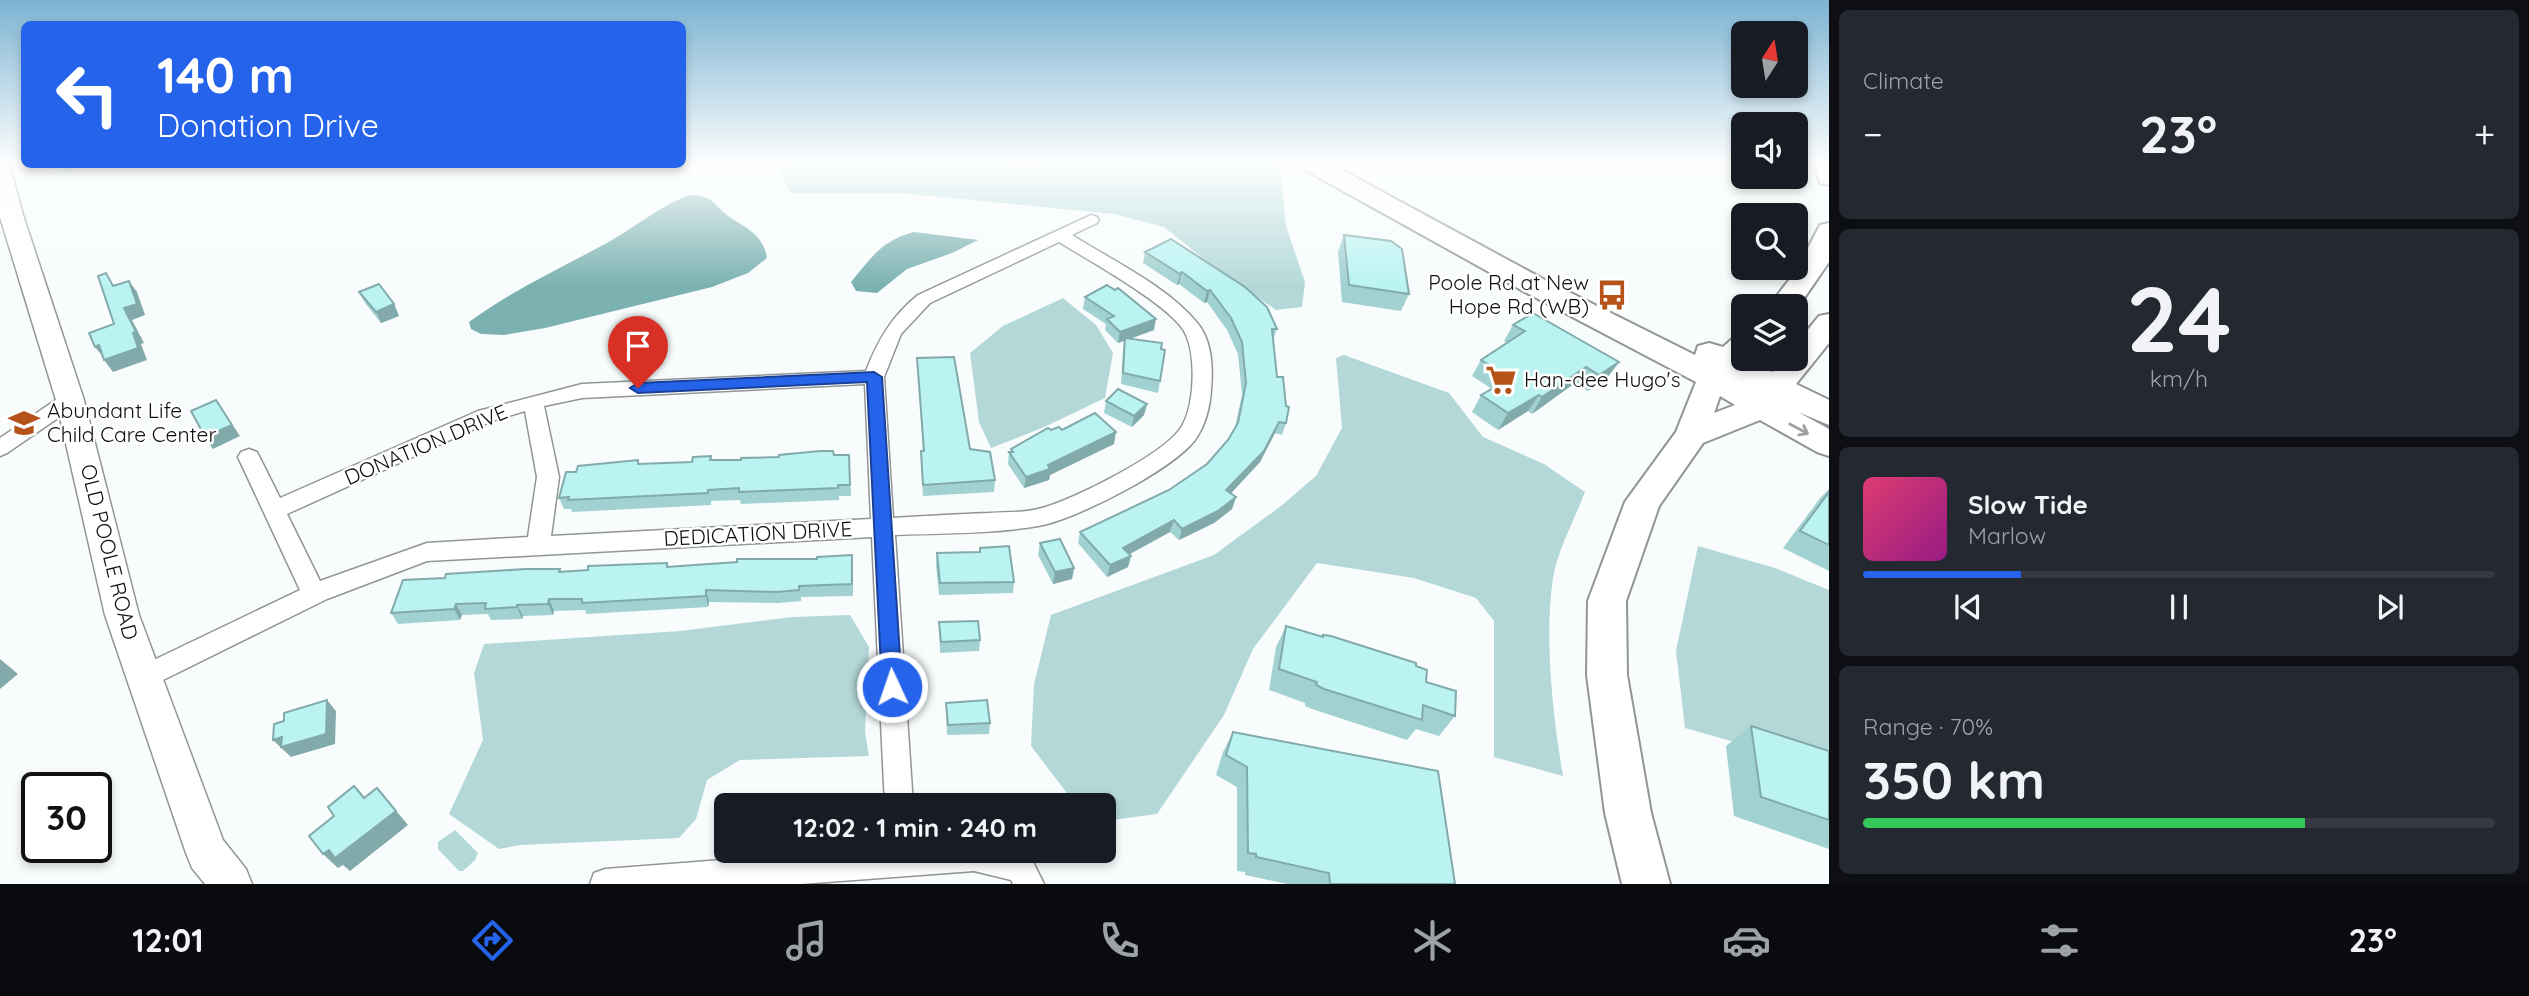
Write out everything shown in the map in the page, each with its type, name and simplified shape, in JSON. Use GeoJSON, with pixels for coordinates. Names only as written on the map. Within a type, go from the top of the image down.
{"type":"FeatureCollection","features":[{"type":"Feature","properties":{"kind":"main road"},"geometry":{"type":"LineString","coordinates":[[1395,203],[1727,362]]}},
{"type":"Feature","properties":{"kind":"main road"},"geometry":{"type":"LineString","coordinates":[[1421,203],[1727,362],[1829,444]]}},
{"type":"Feature","properties":{"kind":"main road"},"geometry":{"type":"LineString","coordinates":[[1794,294],[1823,251],[1829,231]]}},
{"type":"Feature","properties":{"kind":"main road"},"geometry":{"type":"LineString","coordinates":[[1691,435],[1768,396],[1829,323]]}},
{"type":"Feature","properties":{"kind":"main road"},"geometry":{"type":"LineString","coordinates":[[1646,884],[1628,813],[1607,675],[1606,601],[1643,502],[1691,435],[1704,395],[1727,362]]}},
{"type":"Feature","properties":{"kind":"main road"},"geometry":{"type":"LineString","coordinates":[[1768,396],[1829,414]]}},
{"type":"Feature","properties":{"kind":"street","name":"OLD POOLE ROAD"},"geometry":{"type":"LineString","coordinates":[[8,203],[70,400],[122,615],[207,853],[230,884]]}},
{"type":"Feature","properties":{"kind":"street"},"geometry":{"type":"LineString","coordinates":[[898,793],[874,377],[887,338],[901,318],[925,299],[1091,220]]}},
{"type":"Feature","properties":{"kind":"street","name":"DEDICATION DRIVE"},"geometry":{"type":"LineString","coordinates":[[144,677],[315,595],[391,562],[427,552],[1045,516],[1084,499],[1169,453],[1188,435],[1197,411],[1201,382],[1200,350],[1192,329],[1173,309],[1059,234]]}},
{"type":"Feature","properties":{"kind":"street","name":"DONATION DRIVE"},"geometry":{"type":"LineString","coordinates":[[275,510],[485,416],[582,391],[874,377]]}},
{"type":"Feature","properties":{"kind":"street"},"geometry":{"type":"LineString","coordinates":[[0,448],[70,400]]}},
{"type":"Feature","properties":{"kind":"street"},"geometry":{"type":"LineString","coordinates":[[533,402],[548,477],[538,545]]}},
{"type":"Feature","properties":{"kind":"street"},"geometry":{"type":"LineString","coordinates":[[249,457],[315,595]]}},
{"type":"Feature","properties":{"kind":"street"},"geometry":{"type":"LineString","coordinates":[[621,883],[829,863]]}},
{"type":"Feature","properties":{"kind":"street"},"geometry":{"type":"LineString","coordinates":[[999,863],[1021,869],[1029,884]]}},
{"type":"Feature","properties":{"kind":"shaded area"},"geometry":{"type":"Polygon","coordinates":[[[672,203],[714,203],[759,238],[767,258],[748,273],[712,287],[545,328],[504,335],[481,334],[471,329],[469,322],[502,300],[672,203]]]}},
{"type":"Feature","properties":{"kind":"shaded area"},"geometry":{"type":"Polygon","coordinates":[[[1004,203],[1284,203],[1286,226],[1305,282],[1302,307],[1276,310],[1215,268],[1164,227],[1114,214],[1004,203]]]}},
{"type":"Feature","properties":{"kind":"shaded area"},"geometry":{"type":"Polygon","coordinates":[[[914,232],[978,240],[952,253],[907,269],[877,293],[856,291],[851,282],[871,258],[893,240],[914,232]]]}},
{"type":"Feature","properties":{"kind":"shaded area"},"geometry":{"type":"Polygon","coordinates":[[[1063,298],[1096,325],[1113,353],[1105,398],[1042,428],[991,448],[979,422],[970,353],[1003,326],[1063,298]]]}},
{"type":"Feature","properties":{"kind":"shaded area"},"geometry":{"type":"Polygon","coordinates":[[[1344,355],[1449,393],[1483,437],[1544,464],[1585,492],[1558,557],[1550,601],[1551,677],[1563,776],[1494,757],[1494,621],[1476,598],[1414,578],[1317,563],[1253,649],[1224,715],[1157,814],[1116,819],[1116,793],[1067,793],[1031,746],[1034,684],[1051,615],[1214,555],[1281,506],[1316,476],[1342,428],[1336,358],[1344,355]]]}},
{"type":"Feature","properties":{"kind":"shaded area"},"geometry":{"type":"Polygon","coordinates":[[[1698,546],[1775,568],[1829,590],[1829,769],[1685,728],[1676,651],[1698,546]]]}},
{"type":"Feature","properties":{"kind":"shaded area"},"geometry":{"type":"Polygon","coordinates":[[[850,615],[869,647],[865,732],[869,756],[740,760],[707,780],[696,819],[679,838],[520,845],[499,849],[449,814],[483,740],[474,673],[484,644],[680,631],[793,617],[850,615]]]}},
{"type":"Feature","properties":{"kind":"shaded area"},"geometry":{"type":"Polygon","coordinates":[[[455,830],[478,853],[475,860],[463,871],[459,871],[438,849],[438,842],[455,830]]]}},
{"type":"Feature","properties":{"kind":"building"},"geometry":{"type":"Polygon","coordinates":[[[1344,235],[1391,241],[1402,249],[1409,294],[1349,285],[1344,235]]]}},
{"type":"Feature","properties":{"kind":"building"},"geometry":{"type":"Polygon","coordinates":[[[1171,239],[1245,287],[1267,307],[1277,329],[1272,329],[1277,377],[1283,377],[1286,406],[1289,407],[1286,423],[1279,422],[1264,451],[1226,490],[1236,497],[1218,511],[1182,529],[1174,520],[1123,548],[1131,556],[1110,565],[1080,532],[1169,490],[1207,464],[1228,440],[1238,423],[1246,383],[1242,342],[1231,318],[1210,290],[1207,291],[1182,272],[1180,274],[1145,252],[1171,239]]]}},
{"type":"Feature","properties":{"kind":"building"},"geometry":{"type":"Polygon","coordinates":[[[106,273],[113,286],[129,281],[137,304],[124,308],[136,332],[133,333],[138,348],[104,360],[99,345],[95,347],[89,333],[114,324],[98,276],[106,273]]]}},
{"type":"Feature","properties":{"kind":"building"},"geometry":{"type":"Polygon","coordinates":[[[379,284],[394,304],[376,312],[359,292],[379,284]]]}},
{"type":"Feature","properties":{"kind":"building"},"geometry":{"type":"Polygon","coordinates":[[[1107,285],[1115,290],[1118,288],[1156,319],[1120,332],[1107,319],[1114,316],[1085,297],[1107,285]]]}},
{"type":"Feature","properties":{"kind":"building"},"geometry":{"type":"Polygon","coordinates":[[[1533,313],[1619,362],[1599,375],[1586,367],[1542,397],[1539,395],[1508,413],[1481,395],[1511,378],[1481,360],[1525,331],[1513,325],[1533,313]]]}},
{"type":"Feature","properties":{"kind":"building"},"geometry":{"type":"Polygon","coordinates":[[[1125,338],[1162,343],[1161,349],[1165,350],[1160,381],[1123,373],[1125,338]]]}},
{"type":"Feature","properties":{"kind":"building"},"geometry":{"type":"Polygon","coordinates":[[[954,357],[970,449],[990,452],[995,480],[923,485],[921,451],[924,451],[917,358],[954,357]]]}},
{"type":"Feature","properties":{"kind":"building"},"geometry":{"type":"Polygon","coordinates":[[[1118,389],[1147,404],[1134,416],[1106,401],[1118,389]]]}},
{"type":"Feature","properties":{"kind":"building"},"geometry":{"type":"Polygon","coordinates":[[[216,400],[232,425],[205,437],[191,411],[216,400]]]}},
{"type":"Feature","properties":{"kind":"building"},"geometry":{"type":"Polygon","coordinates":[[[1095,413],[1116,432],[1048,465],[1050,469],[1026,477],[1009,452],[1048,428],[1051,430],[1059,427],[1062,430],[1095,413]]]}},
{"type":"Feature","properties":{"kind":"building"},"geometry":{"type":"Polygon","coordinates":[[[820,451],[849,455],[850,485],[838,485],[838,488],[739,492],[739,488],[708,490],[708,493],[568,500],[569,497],[559,498],[566,472],[576,472],[578,466],[638,460],[638,464],[692,462],[693,457],[711,456],[710,460],[741,460],[820,451]]]}},
{"type":"Feature","properties":{"kind":"building"},"geometry":{"type":"Polygon","coordinates":[[[1829,492],[1829,545],[1800,531],[1829,492]]]}},
{"type":"Feature","properties":{"kind":"building"},"geometry":{"type":"Polygon","coordinates":[[[1060,539],[1074,568],[1055,572],[1040,543],[1060,539]]]}},
{"type":"Feature","properties":{"kind":"building"},"geometry":{"type":"Polygon","coordinates":[[[1009,546],[1014,582],[940,583],[937,553],[980,552],[980,548],[1009,546]]]}},
{"type":"Feature","properties":{"kind":"building"},"geometry":{"type":"Polygon","coordinates":[[[852,555],[852,584],[799,586],[799,590],[776,592],[706,590],[706,596],[582,603],[582,599],[549,599],[548,604],[485,609],[486,603],[456,604],[454,609],[391,613],[403,580],[445,578],[446,574],[526,569],[560,569],[559,572],[588,570],[588,566],[667,563],[667,567],[737,562],[737,559],[817,559],[852,555]]]}},
{"type":"Feature","properties":{"kind":"building"},"geometry":{"type":"Polygon","coordinates":[[[978,621],[980,640],[941,642],[939,622],[978,621]]]}},
{"type":"Feature","properties":{"kind":"building"},"geometry":{"type":"Polygon","coordinates":[[[1286,626],[1323,637],[1331,636],[1416,663],[1416,666],[1427,670],[1426,682],[1456,691],[1455,716],[1423,705],[1422,720],[1324,689],[1316,685],[1317,682],[1279,669],[1286,626]]]}},
{"type":"Feature","properties":{"kind":"building"},"geometry":{"type":"Polygon","coordinates":[[[327,700],[326,734],[281,747],[282,737],[273,740],[274,724],[284,721],[284,713],[327,700]]]}},
{"type":"Feature","properties":{"kind":"building"},"geometry":{"type":"Polygon","coordinates":[[[987,700],[990,723],[948,725],[946,703],[987,700]]]}},
{"type":"Feature","properties":{"kind":"building"},"geometry":{"type":"Polygon","coordinates":[[[1751,726],[1829,751],[1829,820],[1761,797],[1751,726]]]}},
{"type":"Feature","properties":{"kind":"building"},"geometry":{"type":"Polygon","coordinates":[[[1233,732],[1438,771],[1455,884],[1330,884],[1329,873],[1248,853],[1247,767],[1226,755],[1233,732]]]}},
{"type":"Feature","properties":{"kind":"building"},"geometry":{"type":"Polygon","coordinates":[[[354,786],[364,798],[377,788],[396,811],[335,858],[329,850],[323,854],[309,836],[334,816],[328,807],[354,786]]]}},
{"type":"Feature","properties":{"kind":"place","name":"Poole Rd at New Hope Rd (WB)"},"geometry":{"type":"Point","coordinates":[1612,295]}},
{"type":"Feature","properties":{"kind":"place","name":"Han-dee Hugo's"},"geometry":{"type":"Point","coordinates":[1501,380]}},
{"type":"Feature","properties":{"kind":"place","name":"Abundant Life Child Care Center"},"geometry":{"type":"Point","coordinates":[24,423]}},
{"type":"Feature","properties":{"kind":"route"},"geometry":{"type":"LineString","coordinates":[[638,388],[874,377],[892,687]]}}]}
